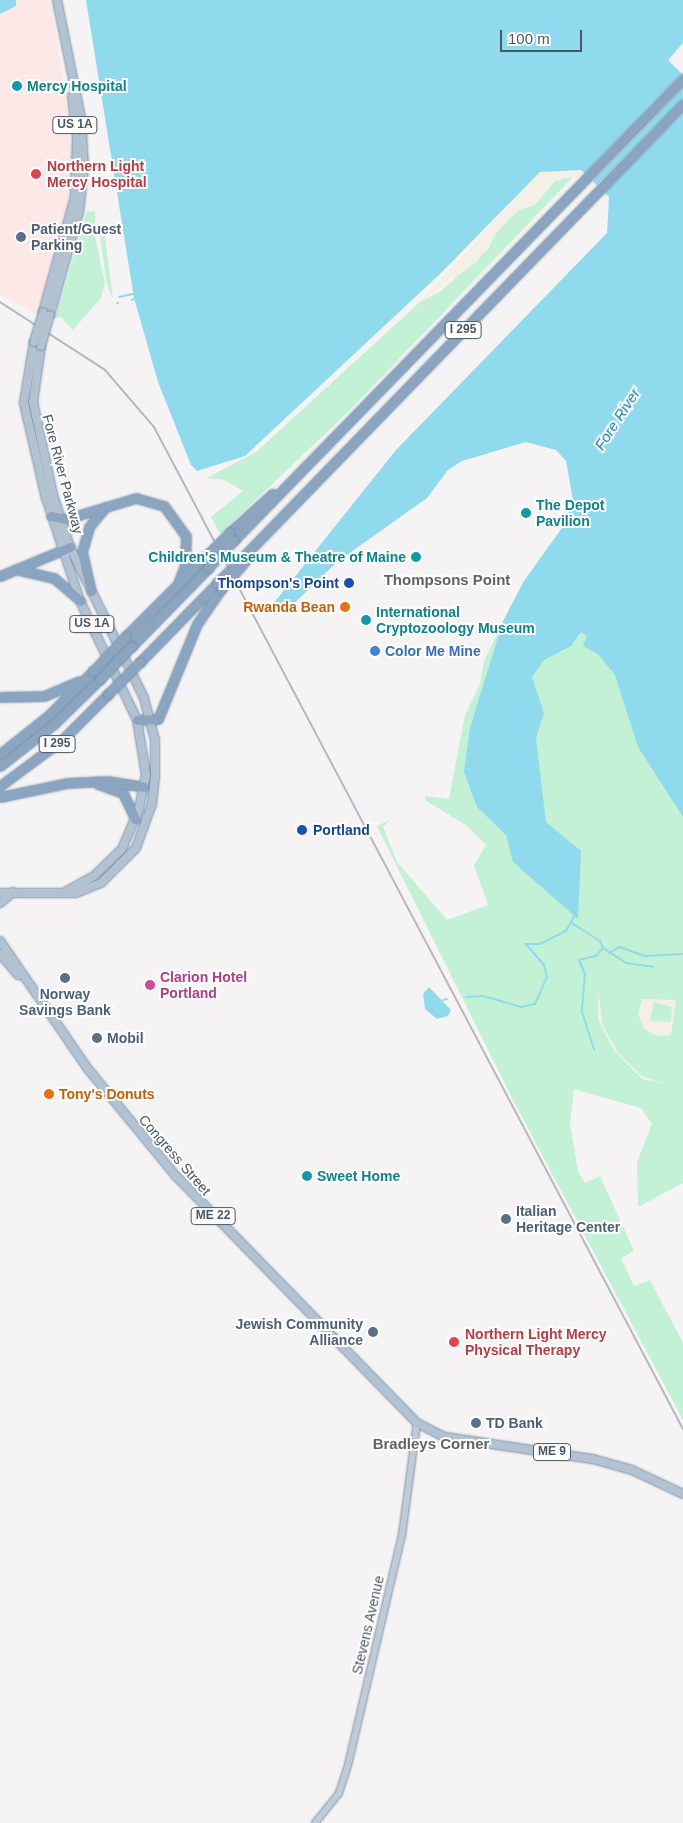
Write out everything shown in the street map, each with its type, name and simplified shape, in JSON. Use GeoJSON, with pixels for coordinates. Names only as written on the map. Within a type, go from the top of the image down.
{"type":"FeatureCollection","features":[{"type":"Feature","properties":{"kind":"highway","name":"I 295"},"geometry":{"type":"LineString","coordinates":[[0,766],[54,724],[100,679],[208,568],[232,536],[326,445],[683,80]]}},
{"type":"Feature","properties":{"kind":"highway","name":"I 295"},"geometry":{"type":"LineString","coordinates":[[0,786],[63,739],[219,586],[276,523],[683,104]]}},
{"type":"Feature","properties":{"kind":"highway"},"geometry":{"type":"LineString","coordinates":[[56,517],[145,498],[172,513],[186,536],[185,565],[178,583]]}},
{"type":"Feature","properties":{"kind":"highway"},"geometry":{"type":"LineString","coordinates":[[91,591],[83,545],[89,527],[105,507]]}},
{"type":"Feature","properties":{"kind":"highway","name":"US 1A"},"geometry":{"type":"LineString","coordinates":[[0,693],[17,699],[62,691],[93,671],[178,583],[203,559],[232,536]]}},
{"type":"Feature","properties":{"kind":"highway"},"geometry":{"type":"LineString","coordinates":[[0,576],[67,549]]}},
{"type":"Feature","properties":{"kind":"highway"},"geometry":{"type":"LineString","coordinates":[[17,570],[54,578],[80,601]]}},
{"type":"Feature","properties":{"kind":"highway"},"geometry":{"type":"LineString","coordinates":[[137,720],[152,721],[168,704],[197,624],[219,586]]}},
{"type":"Feature","properties":{"kind":"highway"},"geometry":{"type":"LineString","coordinates":[[0,754],[49,716],[93,671]]}},
{"type":"Feature","properties":{"kind":"highway"},"geometry":{"type":"LineString","coordinates":[[0,697],[17,699]]}},
{"type":"Feature","properties":{"kind":"highway"},"geometry":{"type":"LineString","coordinates":[[0,797],[66,783],[93,783],[149,788]]}},
{"type":"Feature","properties":{"kind":"highway"},"geometry":{"type":"LineString","coordinates":[[93,783],[123,793],[135,819]]}},
{"type":"Feature","properties":{"kind":"main road","name":"Fore River Parkway"},"geometry":{"type":"LineString","coordinates":[[57,0],[84,142],[83,188],[37,344],[30,376],[28,403],[56,517],[67,549],[80,601],[137,720],[149,788],[114,860],[65,892]]}},
{"type":"Feature","properties":{"kind":"main road","name":"Fore River Parkway"},"geometry":{"type":"LineString","coordinates":[[0,893],[76,893],[101,883],[128,859],[145,828],[152,721],[91,591],[67,549]]}},
{"type":"Feature","properties":{"kind":"main road"},"geometry":{"type":"LineString","coordinates":[[0,904],[13,892]]}},
{"type":"Feature","properties":{"kind":"main road","name":"Congress Street"},"geometry":{"type":"LineString","coordinates":[[0,941],[102,1088],[182,1182],[417,1423],[445,1437],[601,1461],[683,1494]]}},
{"type":"Feature","properties":{"kind":"main road","name":"Congress Street"},"geometry":{"type":"LineString","coordinates":[[0,954],[32,989]]}},
{"type":"Feature","properties":{"kind":"main road","name":"Stevens Avenue"},"geometry":{"type":"LineString","coordinates":[[315,1823],[339,1793],[348,1765],[402,1535],[417,1423]]}},
{"type":"Feature","properties":{"kind":"shaded area","name":"Northern Light Mercy Hospital"},"geometry":{"type":"Polygon","coordinates":[[[0,0],[51,0],[69,122],[72,191],[37,315],[0,294],[0,0]]]}},
{"type":"Feature","properties":{"kind":"green space"},"geometry":{"type":"Polygon","coordinates":[[[575,175],[352,408],[220,534],[211,517],[243,491],[224,480],[207,478],[256,452],[420,302],[441,291],[488,249],[495,234],[518,210],[535,205],[552,182],[575,175]]]}},
{"type":"Feature","properties":{"kind":"green space"},"geometry":{"type":"Polygon","coordinates":[[[95,211],[95,237],[105,283],[101,298],[73,330],[61,317],[55,318],[87,212],[95,211]]]}},
{"type":"Feature","properties":{"kind":"green space"},"geometry":{"type":"Polygon","coordinates":[[[98,222],[104,229],[113,299],[107,285],[98,222]]]}},
{"type":"Feature","properties":{"kind":"green space"},"geometry":{"type":"Polygon","coordinates":[[[573,500],[683,637],[683,1183],[638,1207],[637,1162],[652,1124],[641,1108],[574,1089],[570,1124],[578,1171],[585,1183],[600,1176],[634,1251],[621,1258],[634,1286],[650,1280],[683,1343],[683,1420],[514,1102],[377,826],[390,820],[383,827],[397,862],[447,920],[488,905],[474,865],[486,845],[467,826],[425,800],[425,796],[449,799],[465,715],[480,684],[484,661],[524,581],[565,524],[573,500]]]}},
{"type":"Feature","properties":{"kind":"sand"},"geometry":{"type":"Polygon","coordinates":[[[581,170],[609,197],[609,204],[582,176],[557,179],[535,205],[522,207],[501,226],[477,262],[420,302],[540,172],[581,170]]]}},
{"type":"Feature","properties":{"kind":"sand"},"geometry":{"type":"Polygon","coordinates":[[[598,992],[603,1026],[618,1053],[642,1076],[666,1084],[642,1079],[614,1051],[598,1019],[598,992]]]}},
{"type":"Feature","properties":{"kind":"sand"},"geometry":{"type":"Polygon","coordinates":[[[642,999],[676,1000],[671,1035],[657,1036],[644,1029],[638,1014],[642,999]],[[654,1002],[650,1021],[671,1022],[672,1007],[654,1002]]]}},
{"type":"Feature","properties":{"kind":"water"},"geometry":{"type":"Polygon","coordinates":[[[0,0],[16,0],[16,6],[0,14],[0,0]]]}},
{"type":"Feature","properties":{"kind":"water","name":"Fore River"},"geometry":{"type":"Polygon","coordinates":[[[86,0],[683,0],[683,43],[668,60],[683,75],[683,817],[638,747],[615,675],[599,655],[583,646],[587,636],[581,632],[571,646],[544,660],[532,677],[544,713],[536,738],[546,822],[581,851],[578,919],[513,862],[506,835],[477,807],[464,772],[470,728],[503,621],[524,581],[565,524],[573,500],[566,461],[556,450],[526,442],[462,461],[448,470],[427,498],[337,562],[285,612],[274,615],[269,609],[396,450],[607,233],[609,197],[581,170],[540,172],[442,272],[245,456],[197,471],[191,465],[158,382],[134,298],[86,0]]]}},
{"type":"Feature","properties":{"kind":"water"},"geometry":{"type":"Polygon","coordinates":[[[429,987],[451,1010],[448,1016],[437,1019],[425,1009],[423,994],[429,987]]]}},
{"type":"Feature","properties":{"kind":"pier"},"geometry":{"type":"Polygon","coordinates":[[[683,72],[683,88],[591,183],[583,175],[683,72]]]}},
{"type":"Feature","properties":{"kind":"pier"},"geometry":{"type":"Polygon","coordinates":[[[683,98],[683,113],[603,194],[595,187],[683,98]]]}},
{"type":"Feature","properties":{"kind":"waterway"},"geometry":{"type":"LineString","coordinates":[[119,297],[133,294]]}},
{"type":"Feature","properties":{"kind":"waterway"},"geometry":{"type":"LineString","coordinates":[[466,997],[483,996],[521,1007],[535,1004],[547,977],[544,965],[526,944],[540,944],[566,931],[575,915]]}},
{"type":"Feature","properties":{"kind":"waterway"},"geometry":{"type":"LineString","coordinates":[[572,923],[600,941],[603,948],[596,956],[579,960],[585,974],[582,1012],[594,1049]]}},
{"type":"Feature","properties":{"kind":"waterway"},"geometry":{"type":"LineString","coordinates":[[609,953],[620,947],[645,956],[682,954]]}},
{"type":"Feature","properties":{"kind":"waterway"},"geometry":{"type":"LineString","coordinates":[[603,948],[626,963],[653,967]]}},
{"type":"Feature","properties":{"kind":"waterway"},"geometry":{"type":"LineString","coordinates":[[443,1000],[447,999]]}},
{"type":"Feature","properties":{"kind":"railway"},"geometry":{"type":"LineString","coordinates":[[0,302],[105,370],[154,427],[683,1429]]}},
{"type":"Feature","properties":{"kind":"place","name":"Mercy Hospital"},"geometry":{"type":"Point","coordinates":[17,86]}},
{"type":"Feature","properties":{"kind":"place","name":"Northern Light Mercy Hospital"},"geometry":{"type":"Point","coordinates":[36,174]}},
{"type":"Feature","properties":{"kind":"place","name":"Patient/Guest Parking"},"geometry":{"type":"Point","coordinates":[21,237]}},
{"type":"Feature","properties":{"kind":"place","name":"The Depot Pavilion"},"geometry":{"type":"Point","coordinates":[526,513]}},
{"type":"Feature","properties":{"kind":"place","name":"Children's Museum & Theatre of Maine"},"geometry":{"type":"Point","coordinates":[416,557]}},
{"type":"Feature","properties":{"kind":"place","name":"Thompson's Point"},"geometry":{"type":"Point","coordinates":[349,583]}},
{"type":"Feature","properties":{"kind":"place","name":"Rwanda Bean"},"geometry":{"type":"Point","coordinates":[345,607]}},
{"type":"Feature","properties":{"kind":"place","name":"International Cryptozoology Museum"},"geometry":{"type":"Point","coordinates":[366,620]}},
{"type":"Feature","properties":{"kind":"place","name":"Color Me Mine"},"geometry":{"type":"Point","coordinates":[375,651]}},
{"type":"Feature","properties":{"kind":"place","name":"Portland"},"geometry":{"type":"Point","coordinates":[302,830]}},
{"type":"Feature","properties":{"kind":"place","name":"Norway Savings Bank"},"geometry":{"type":"Point","coordinates":[65,978]}},
{"type":"Feature","properties":{"kind":"place","name":"Clarion Hotel Portland"},"geometry":{"type":"Point","coordinates":[150,985]}},
{"type":"Feature","properties":{"kind":"place","name":"Mobil"},"geometry":{"type":"Point","coordinates":[97,1038]}},
{"type":"Feature","properties":{"kind":"place","name":"Tony's Donuts"},"geometry":{"type":"Point","coordinates":[49,1094]}},
{"type":"Feature","properties":{"kind":"place","name":"Sweet Home"},"geometry":{"type":"Point","coordinates":[307,1176]}},
{"type":"Feature","properties":{"kind":"place","name":"Italian Heritage Center"},"geometry":{"type":"Point","coordinates":[506,1219]}},
{"type":"Feature","properties":{"kind":"place","name":"Jewish Community Alliance"},"geometry":{"type":"Point","coordinates":[373,1332]}},
{"type":"Feature","properties":{"kind":"place","name":"Northern Light Mercy Physical Therapy"},"geometry":{"type":"Point","coordinates":[454,1342]}},
{"type":"Feature","properties":{"kind":"place","name":"TD Bank"},"geometry":{"type":"Point","coordinates":[476,1423]}},
{"type":"Feature","properties":{"kind":"district","name":"Thompsons Point"},"geometry":{"type":"Point","coordinates":[447,580]}},
{"type":"Feature","properties":{"kind":"district","name":"Bradleys Corner"},"geometry":{"type":"Point","coordinates":[431,1444]}}]}
